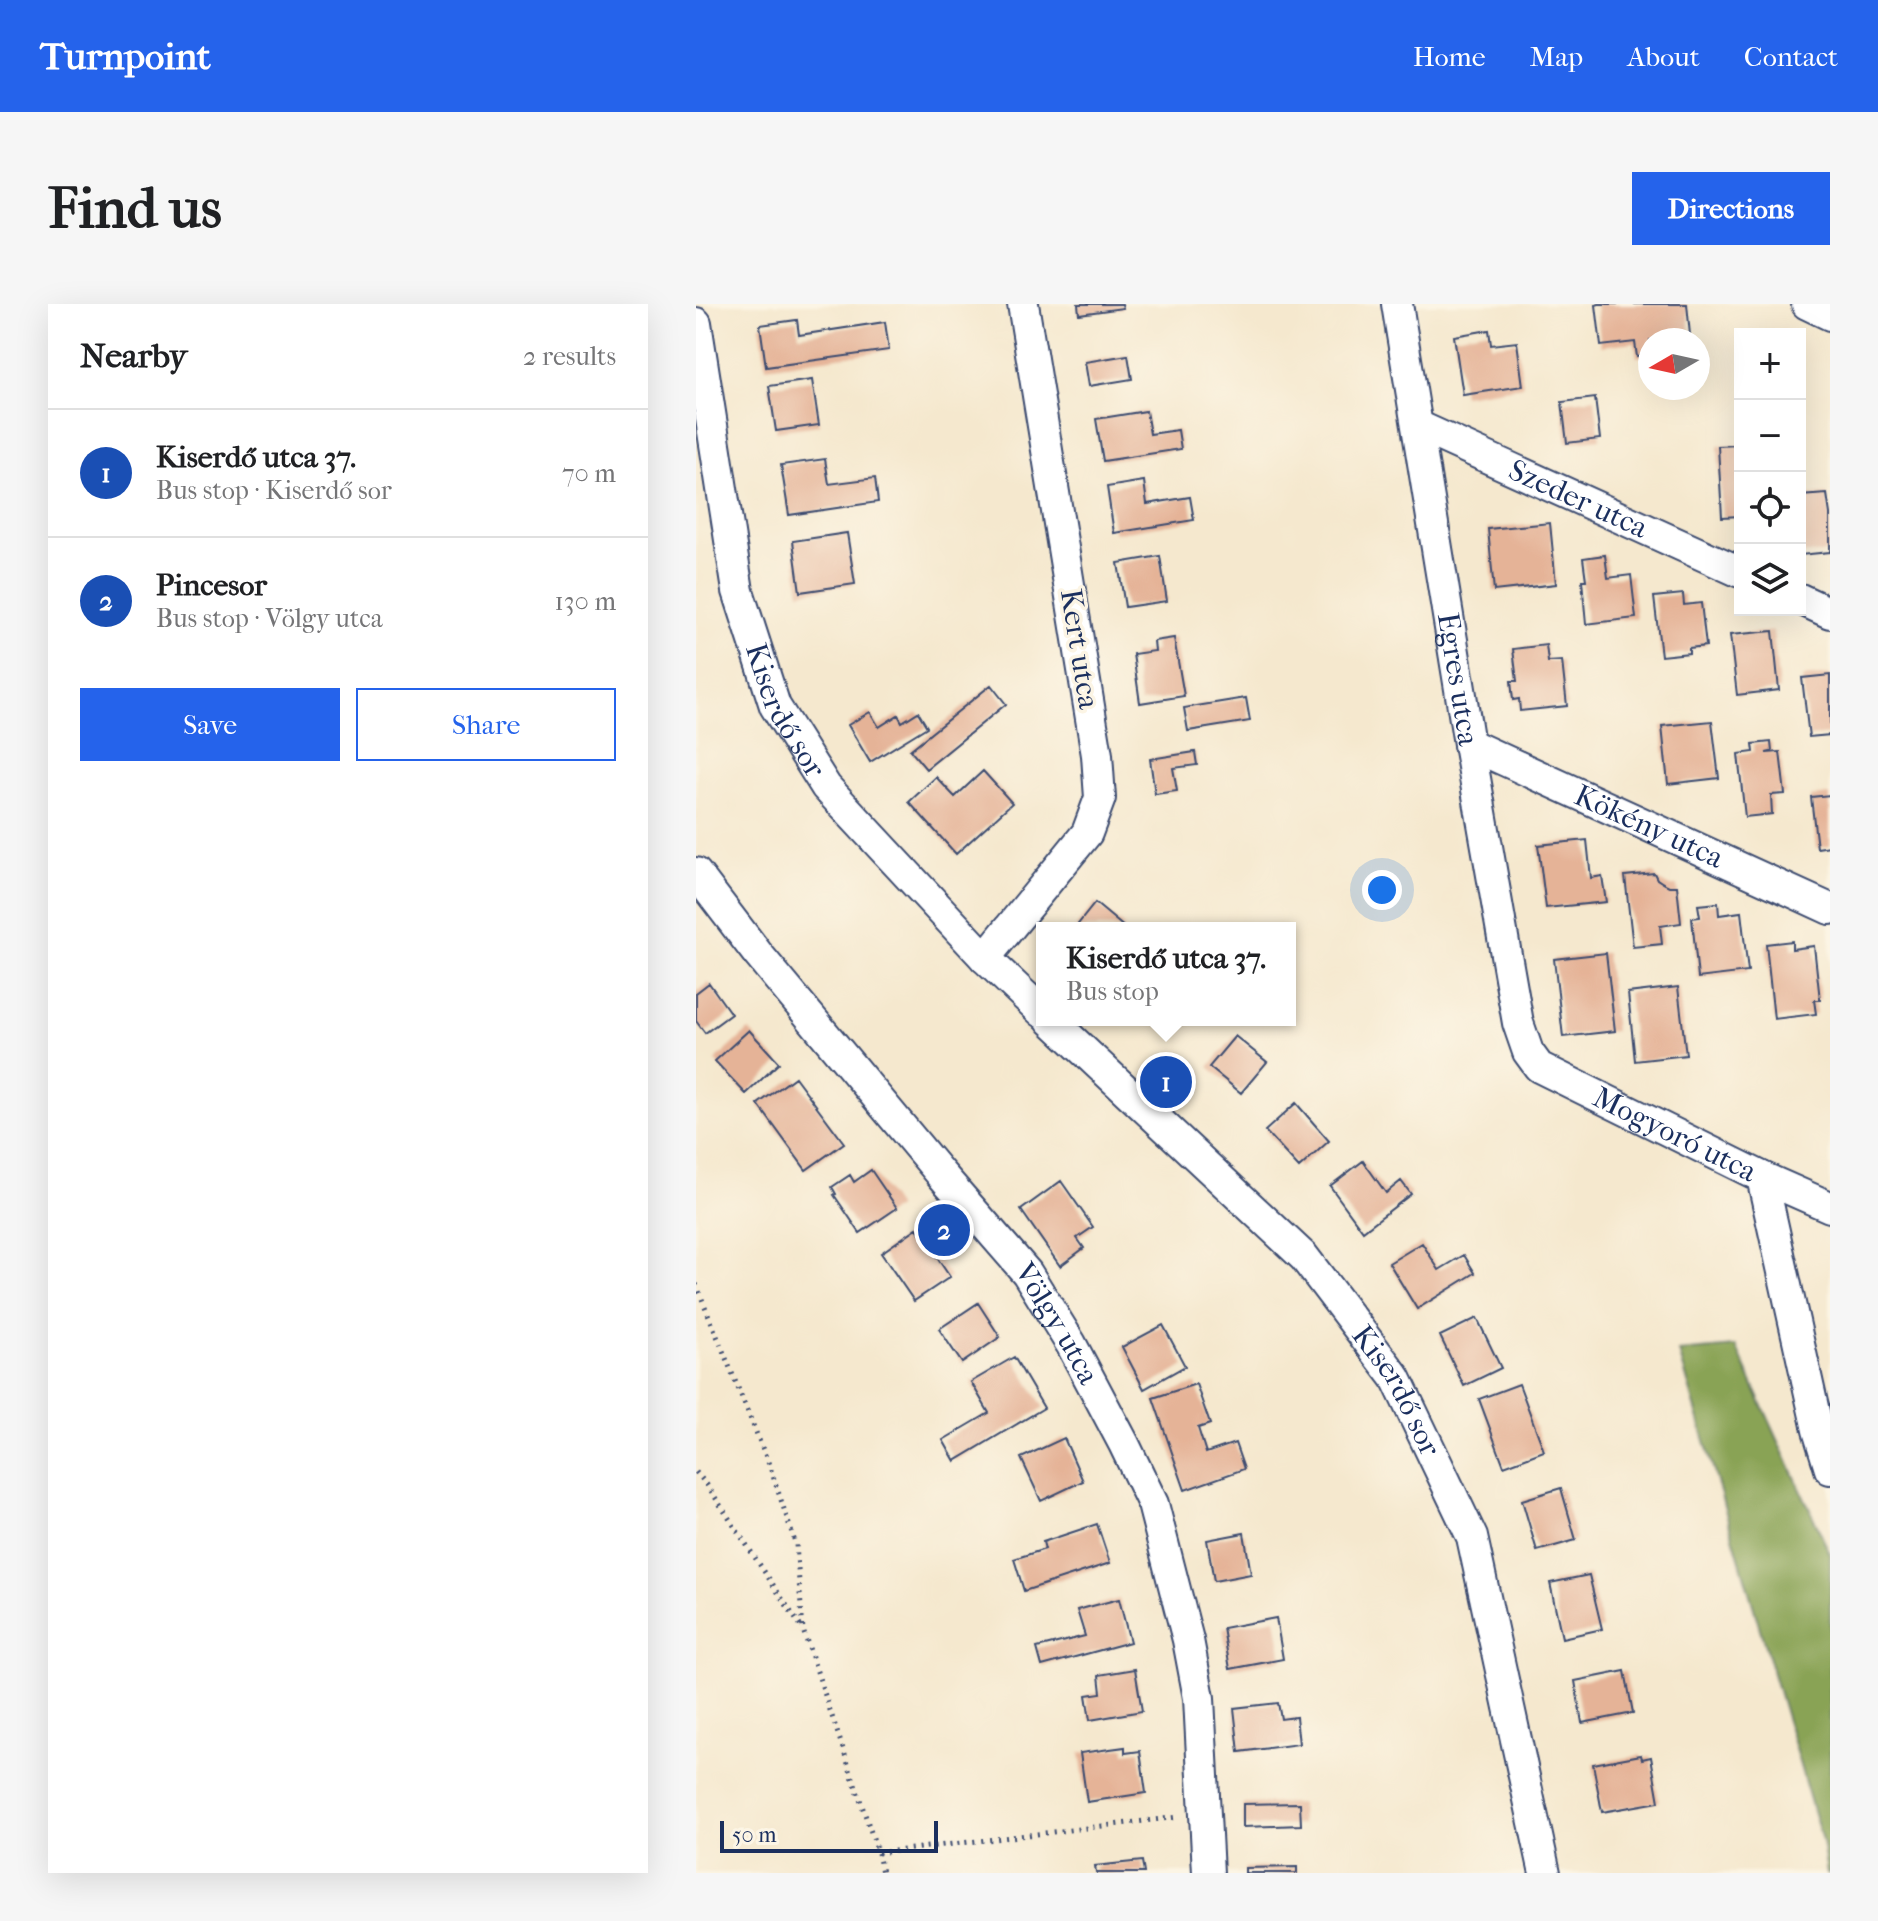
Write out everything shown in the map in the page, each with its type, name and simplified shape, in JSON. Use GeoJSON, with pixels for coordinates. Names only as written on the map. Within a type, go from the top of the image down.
{"type":"FeatureCollection","features":[{"type":"Feature","properties":{"kind":"street","name":"Kert utca"},"geometry":{"type":"LineString","coordinates":[[985,958],[1087,833],[1100,798],[1097,755],[1023,304]]}},
{"type":"Feature","properties":{"kind":"street","name":"Egres utca"},"geometry":{"type":"LineString","coordinates":[[1397,304],[1469,744],[1518,1023],[1528,1052]]}},
{"type":"Feature","properties":{"kind":"street"},"geometry":{"type":"LineString","coordinates":[[1807,304],[1830,315]]}},
{"type":"Feature","properties":{"kind":"street","name":"Kiserdő sor"},"geometry":{"type":"LineString","coordinates":[[696,323],[738,591],[775,706],[826,787],[985,958],[1036,1006]]}},
{"type":"Feature","properties":{"kind":"street","name":"Szeder utca"},"geometry":{"type":"LineString","coordinates":[[1418,426],[1734,569]]}},
{"type":"Feature","properties":{"kind":"street"},"geometry":{"type":"LineString","coordinates":[[1806,602],[1830,613]]}},
{"type":"Feature","properties":{"kind":"street","name":"Kökény utca"},"geometry":{"type":"LineString","coordinates":[[1469,744],[1830,909]]}},
{"type":"Feature","properties":{"kind":"street","name":"Völgy utca"},"geometry":{"type":"LineString","coordinates":[[696,873],[757,953],[1027,1273],[1071,1344],[1124,1444],[1153,1504],[1188,1640],[1199,1698],[1208,1873]]}},
{"type":"Feature","properties":{"kind":"street","name":"Kiserdő sor"},"geometry":{"type":"LineString","coordinates":[[1057,1026],[1304,1257],[1396,1378],[1472,1537],[1545,1873]]}},
{"type":"Feature","properties":{"kind":"street","name":"Mogyoró utca"},"geometry":{"type":"LineString","coordinates":[[1528,1052],[1539,1067],[1762,1177],[1830,1207]]}},
{"type":"Feature","properties":{"kind":"street"},"geometry":{"type":"LineString","coordinates":[[1762,1177],[1818,1430],[1830,1469]]}},
{"type":"Feature","properties":{"kind":"path"},"geometry":{"type":"LineString","coordinates":[[696,1284],[770,1467],[796,1545],[803,1630],[882,1873]]}},
{"type":"Feature","properties":{"kind":"path"},"geometry":{"type":"LineString","coordinates":[[696,1472],[803,1630]]}},
{"type":"Feature","properties":{"kind":"path"},"geometry":{"type":"LineString","coordinates":[[878,1853],[1205,1814]]}},
{"type":"Feature","properties":{"kind":"green space"},"geometry":{"type":"Polygon","coordinates":[[[1736,1347],[1830,1554],[1830,1873],[1827,1873],[1822,1841],[1679,1352],[1736,1347]]]}},
{"type":"Feature","properties":{"kind":"building"},"geometry":{"type":"Polygon","coordinates":[[[1078,304],[1122,304],[1123,308],[1079,314],[1078,304]]]}},
{"type":"Feature","properties":{"kind":"building"},"geometry":{"type":"Polygon","coordinates":[[[1687,304],[1689,328],[1638,328],[1637,357],[1635,342],[1601,346],[1596,305],[1687,304]]]}},
{"type":"Feature","properties":{"kind":"building"},"geometry":{"type":"Polygon","coordinates":[[[797,320],[799,335],[885,322],[889,350],[766,367],[760,325],[797,320]]]}},
{"type":"Feature","properties":{"kind":"building"},"geometry":{"type":"Polygon","coordinates":[[[1489,330],[1491,345],[1517,342],[1523,386],[1463,395],[1454,336],[1489,330]]]}},
{"type":"Feature","properties":{"kind":"building"},"geometry":{"type":"Polygon","coordinates":[[[1128,355],[1132,379],[1089,386],[1085,362],[1128,355]]]}},
{"type":"Feature","properties":{"kind":"building"},"geometry":{"type":"Polygon","coordinates":[[[812,380],[819,425],[776,431],[769,386],[812,380]]]}},
{"type":"Feature","properties":{"kind":"building"},"geometry":{"type":"Polygon","coordinates":[[[1595,398],[1600,439],[1567,443],[1562,402],[1595,398]]]}},
{"type":"Feature","properties":{"kind":"building"},"geometry":{"type":"Polygon","coordinates":[[[1146,411],[1150,434],[1178,430],[1181,449],[1103,461],[1096,419],[1146,411]]]}},
{"type":"Feature","properties":{"kind":"building"},"geometry":{"type":"Polygon","coordinates":[[[1734,445],[1734,516],[1722,517],[1718,446],[1734,445]]]}},
{"type":"Feature","properties":{"kind":"building"},"geometry":{"type":"Polygon","coordinates":[[[825,459],[829,484],[875,478],[878,502],[789,515],[781,465],[825,459]]]}},
{"type":"Feature","properties":{"kind":"building"},"geometry":{"type":"Polygon","coordinates":[[[1144,481],[1147,504],[1190,497],[1194,520],[1114,533],[1107,487],[1144,481]]]}},
{"type":"Feature","properties":{"kind":"building"},"geometry":{"type":"Polygon","coordinates":[[[1827,494],[1830,552],[1806,554],[1806,496],[1827,494]]]}},
{"type":"Feature","properties":{"kind":"building"},"geometry":{"type":"Polygon","coordinates":[[[1550,523],[1556,584],[1494,591],[1488,529],[1550,523]]]}},
{"type":"Feature","properties":{"kind":"building"},"geometry":{"type":"Polygon","coordinates":[[[847,533],[855,584],[800,592],[793,541],[847,533]]]}},
{"type":"Feature","properties":{"kind":"building"},"geometry":{"type":"Polygon","coordinates":[[[1605,555],[1608,578],[1631,575],[1636,618],[1586,624],[1583,558],[1605,555]]]}},
{"type":"Feature","properties":{"kind":"building"},"geometry":{"type":"Polygon","coordinates":[[[1160,556],[1167,601],[1125,607],[1118,563],[1160,556]]]}},
{"type":"Feature","properties":{"kind":"building"},"geometry":{"type":"Polygon","coordinates":[[[1683,594],[1684,605],[1701,603],[1706,646],[1689,648],[1689,653],[1661,656],[1654,597],[1683,594]]]}},
{"type":"Feature","properties":{"kind":"building"},"geometry":{"type":"Polygon","coordinates":[[[1773,631],[1779,690],[1737,695],[1730,635],[1773,631]]]}},
{"type":"Feature","properties":{"kind":"building"},"geometry":{"type":"Polygon","coordinates":[[[1174,638],[1184,696],[1140,703],[1133,654],[1155,651],[1154,641],[1174,638]]]}},
{"type":"Feature","properties":{"kind":"building"},"geometry":{"type":"Polygon","coordinates":[[[1546,645],[1548,662],[1562,661],[1567,706],[1520,711],[1519,699],[1513,700],[1511,681],[1517,681],[1513,649],[1546,645]]]}},
{"type":"Feature","properties":{"kind":"building"},"geometry":{"type":"Polygon","coordinates":[[[1830,675],[1830,735],[1809,737],[1802,678],[1830,675]]]}},
{"type":"Feature","properties":{"kind":"building"},"geometry":{"type":"Polygon","coordinates":[[[991,685],[1006,704],[926,769],[910,750],[991,685]]]}},
{"type":"Feature","properties":{"kind":"building"},"geometry":{"type":"Polygon","coordinates":[[[1246,698],[1250,721],[1188,731],[1184,708],[1246,698]]]}},
{"type":"Feature","properties":{"kind":"building"},"geometry":{"type":"Polygon","coordinates":[[[870,712],[879,727],[898,715],[902,722],[918,712],[927,727],[870,762],[848,725],[870,712]]]}},
{"type":"Feature","properties":{"kind":"building"},"geometry":{"type":"Polygon","coordinates":[[[1712,721],[1719,778],[1668,784],[1662,726],[1712,721]]]}},
{"type":"Feature","properties":{"kind":"building"},"geometry":{"type":"Polygon","coordinates":[[[1771,742],[1772,752],[1766,753],[1780,752],[1785,794],[1771,795],[1772,814],[1745,817],[1738,754],[1754,752],[1753,744],[1771,742]]]}},
{"type":"Feature","properties":{"kind":"building"},"geometry":{"type":"Polygon","coordinates":[[[1195,752],[1197,765],[1173,768],[1177,791],[1155,794],[1150,759],[1195,752]]]}},
{"type":"Feature","properties":{"kind":"building"},"geometry":{"type":"Polygon","coordinates":[[[983,771],[1012,803],[956,854],[909,802],[936,777],[955,797],[983,771]]]}},
{"type":"Feature","properties":{"kind":"building"},"geometry":{"type":"Polygon","coordinates":[[[1830,795],[1830,846],[1817,848],[1811,797],[1830,795]]]}},
{"type":"Feature","properties":{"kind":"building"},"geometry":{"type":"Polygon","coordinates":[[[1587,840],[1591,878],[1602,876],[1606,902],[1546,908],[1538,845],[1587,840]]]}},
{"type":"Feature","properties":{"kind":"building"},"geometry":{"type":"Polygon","coordinates":[[[1654,873],[1663,883],[1677,886],[1681,923],[1660,926],[1662,944],[1633,947],[1625,876],[1654,873]]]}},
{"type":"Feature","properties":{"kind":"building"},"geometry":{"type":"Polygon","coordinates":[[[1095,903],[1118,922],[1080,922],[1095,903]]]}},
{"type":"Feature","properties":{"kind":"building"},"geometry":{"type":"Polygon","coordinates":[[[1718,903],[1719,915],[1741,912],[1748,972],[1698,978],[1692,918],[1700,917],[1698,905],[1718,903]]]}},
{"type":"Feature","properties":{"kind":"building"},"geometry":{"type":"Polygon","coordinates":[[[1792,941],[1792,949],[1814,946],[1820,1000],[1814,1000],[1816,1014],[1774,1019],[1766,944],[1792,941]]]}},
{"type":"Feature","properties":{"kind":"building"},"geometry":{"type":"Polygon","coordinates":[[[1606,953],[1615,1031],[1563,1037],[1554,959],[1606,953]]]}},
{"type":"Feature","properties":{"kind":"building"},"geometry":{"type":"Polygon","coordinates":[[[709,983],[731,1014],[705,1033],[696,1021],[696,993],[709,983]]]}},
{"type":"Feature","properties":{"kind":"building"},"geometry":{"type":"Polygon","coordinates":[[[1678,987],[1686,1055],[1635,1061],[1628,993],[1678,987]]]}},
{"type":"Feature","properties":{"kind":"building"},"geometry":{"type":"Polygon","coordinates":[[[749,1030],[779,1063],[746,1094],[715,1061],[749,1030]]]}},
{"type":"Feature","properties":{"kind":"building"},"geometry":{"type":"Polygon","coordinates":[[[1235,1036],[1267,1062],[1241,1093],[1209,1067],[1235,1036]]]}},
{"type":"Feature","properties":{"kind":"building"},"geometry":{"type":"Polygon","coordinates":[[[795,1077],[844,1143],[806,1170],[758,1104],[795,1077]]]}},
{"type":"Feature","properties":{"kind":"building"},"geometry":{"type":"Polygon","coordinates":[[[1296,1103],[1329,1141],[1299,1168],[1265,1131],[1296,1103]]]}},
{"type":"Feature","properties":{"kind":"building"},"geometry":{"type":"Polygon","coordinates":[[[1363,1161],[1386,1193],[1401,1181],[1411,1194],[1363,1231],[1330,1186],[1363,1161]]]}},
{"type":"Feature","properties":{"kind":"building"},"geometry":{"type":"Polygon","coordinates":[[[871,1170],[897,1208],[860,1233],[834,1195],[832,1187],[850,1175],[854,1182],[871,1170]]]}},
{"type":"Feature","properties":{"kind":"building"},"geometry":{"type":"Polygon","coordinates":[[[1061,1181],[1093,1227],[1077,1238],[1084,1248],[1060,1266],[1021,1210],[1061,1181]]]}},
{"type":"Feature","properties":{"kind":"building"},"geometry":{"type":"Polygon","coordinates":[[[917,1228],[950,1277],[914,1301],[881,1253],[917,1228]]]}},
{"type":"Feature","properties":{"kind":"building"},"geometry":{"type":"Polygon","coordinates":[[[1422,1243],[1439,1270],[1464,1255],[1475,1273],[1417,1309],[1389,1263],[1422,1243]]]}},
{"type":"Feature","properties":{"kind":"building"},"geometry":{"type":"Polygon","coordinates":[[[978,1303],[1000,1337],[962,1363],[939,1329],[978,1303]]]}},
{"type":"Feature","properties":{"kind":"building"},"geometry":{"type":"Polygon","coordinates":[[[1477,1318],[1501,1368],[1464,1386],[1440,1336],[1477,1318]]]}},
{"type":"Feature","properties":{"kind":"building"},"geometry":{"type":"Polygon","coordinates":[[[1163,1325],[1185,1366],[1144,1389],[1122,1347],[1163,1325]]]}},
{"type":"Feature","properties":{"kind":"building"},"geometry":{"type":"Polygon","coordinates":[[[1014,1357],[1044,1408],[955,1461],[943,1440],[989,1413],[971,1382],[1014,1357]]]}},
{"type":"Feature","properties":{"kind":"building"},"geometry":{"type":"Polygon","coordinates":[[[1196,1384],[1210,1424],[1198,1428],[1206,1453],[1235,1443],[1244,1469],[1185,1490],[1153,1398],[1196,1384]]]}},
{"type":"Feature","properties":{"kind":"building"},"geometry":{"type":"Polygon","coordinates":[[[1519,1384],[1544,1451],[1504,1466],[1479,1399],[1519,1384]]]}},
{"type":"Feature","properties":{"kind":"building"},"geometry":{"type":"Polygon","coordinates":[[[1064,1438],[1083,1481],[1041,1501],[1021,1458],[1064,1438]]]}},
{"type":"Feature","properties":{"kind":"building"},"geometry":{"type":"Polygon","coordinates":[[[1561,1488],[1576,1540],[1537,1551],[1522,1500],[1561,1488]]]}},
{"type":"Feature","properties":{"kind":"building"},"geometry":{"type":"Polygon","coordinates":[[[1097,1524],[1110,1563],[1024,1591],[1014,1559],[1045,1549],[1043,1542],[1097,1524]]]}},
{"type":"Feature","properties":{"kind":"building"},"geometry":{"type":"Polygon","coordinates":[[[1244,1533],[1251,1574],[1214,1581],[1207,1540],[1244,1533]]]}},
{"type":"Feature","properties":{"kind":"building"},"geometry":{"type":"Polygon","coordinates":[[[1589,1575],[1602,1629],[1562,1638],[1550,1583],[1589,1575]]]}},
{"type":"Feature","properties":{"kind":"building"},"geometry":{"type":"Polygon","coordinates":[[[1119,1599],[1130,1642],[1042,1666],[1037,1648],[1085,1636],[1077,1610],[1119,1599]]]}},
{"type":"Feature","properties":{"kind":"building"},"geometry":{"type":"Polygon","coordinates":[[[1276,1618],[1283,1659],[1230,1669],[1223,1628],[1276,1618]]]}},
{"type":"Feature","properties":{"kind":"building"},"geometry":{"type":"Polygon","coordinates":[[[1135,1669],[1142,1711],[1090,1720],[1086,1695],[1101,1693],[1099,1675],[1135,1669]]]}},
{"type":"Feature","properties":{"kind":"building"},"geometry":{"type":"Polygon","coordinates":[[[1625,1671],[1633,1713],[1582,1723],[1575,1681],[1625,1671]]]}},
{"type":"Feature","properties":{"kind":"building"},"geometry":{"type":"Polygon","coordinates":[[[1278,1703],[1281,1719],[1296,1717],[1299,1744],[1239,1752],[1234,1708],[1278,1703]]]}},
{"type":"Feature","properties":{"kind":"building"},"geometry":{"type":"Polygon","coordinates":[[[1125,1747],[1125,1753],[1140,1751],[1146,1793],[1087,1802],[1080,1753],[1125,1747]]]}},
{"type":"Feature","properties":{"kind":"building"},"geometry":{"type":"Polygon","coordinates":[[[1641,1755],[1642,1759],[1651,1757],[1659,1802],[1602,1812],[1593,1764],[1641,1755]]]}},
{"type":"Feature","properties":{"kind":"building"},"geometry":{"type":"Polygon","coordinates":[[[1300,1803],[1301,1825],[1243,1827],[1243,1804],[1300,1803]]]}},
{"type":"Feature","properties":{"kind":"building"},"geometry":{"type":"Polygon","coordinates":[[[1142,1861],[1144,1873],[1096,1873],[1095,1866],[1142,1861]]]}},
{"type":"Feature","properties":{"kind":"building"},"geometry":{"type":"Polygon","coordinates":[[[1297,1867],[1297,1873],[1245,1873],[1245,1868],[1297,1867]]]}},
{"type":"Feature","properties":{"kind":"place","name":"Kiserdő utca 37."},"geometry":{"type":"Point","coordinates":[1166,1082]}},
{"type":"Feature","properties":{"kind":"place","name":"Pincesor"},"geometry":{"type":"Point","coordinates":[944,1230]}}]}
